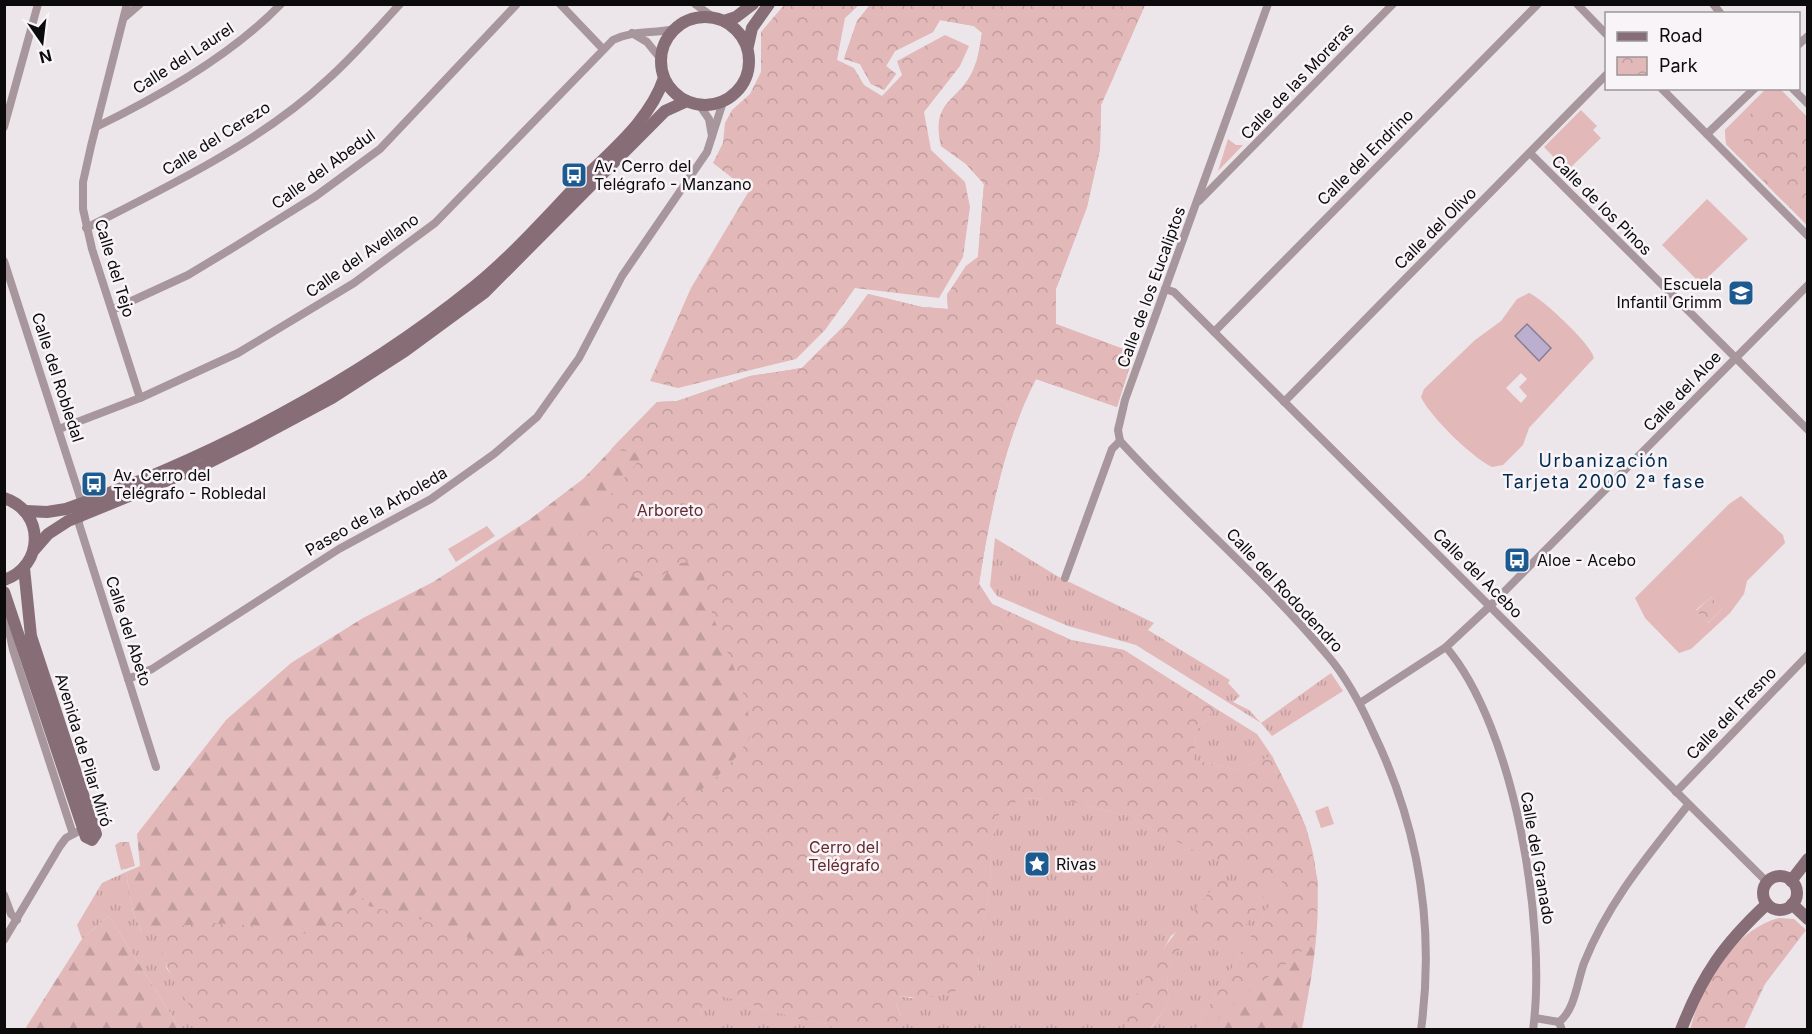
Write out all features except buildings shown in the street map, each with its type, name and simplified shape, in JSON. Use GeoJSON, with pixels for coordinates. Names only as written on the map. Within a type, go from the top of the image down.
{"type":"FeatureCollection","features":[{"type":"Feature","properties":{"kind":"street"},"geometry":{"type":"LineString","coordinates":[[4,127],[38,4]]}},
{"type":"Feature","properties":{"kind":"street","name":"Calle del Tejo"},"geometry":{"type":"LineString","coordinates":[[127,4],[83,182],[83,209],[86,228],[140,398]]}},
{"type":"Feature","properties":{"kind":"street"},"geometry":{"type":"LineString","coordinates":[[125,16],[140,4]]}},
{"type":"Feature","properties":{"kind":"street","name":"Calle del Laurel"},"geometry":{"type":"LineString","coordinates":[[96,127],[195,71],[267,19],[281,4]]}},
{"type":"Feature","properties":{"kind":"street","name":"Calle del Cerezo"},"geometry":{"type":"LineString","coordinates":[[86,228],[151,196],[254,136],[326,81],[400,4]]}},
{"type":"Feature","properties":{"kind":"street","name":"Calle del Abedul"},"geometry":{"type":"LineString","coordinates":[[112,310],[188,274],[231,249],[316,195],[380,148],[517,4]]}},
{"type":"Feature","properties":{"kind":"street"},"geometry":{"type":"LineString","coordinates":[[560,4],[603,49]]}},
{"type":"Feature","properties":{"kind":"street"},"geometry":{"type":"LineString","coordinates":[[631,33],[647,42],[660,58],[664,78],[672,91],[700,106],[723,102],[737,92],[746,79],[750,63],[747,46],[742,36],[695,4]]}},
{"type":"Feature","properties":{"kind":"street"},"geometry":{"type":"LineString","coordinates":[[660,58],[667,37],[674,29],[698,17],[719,19],[736,17],[753,4]]}},
{"type":"Feature","properties":{"kind":"street"},"geometry":{"type":"LineString","coordinates":[[747,46],[752,27],[769,4]]}},
{"type":"Feature","properties":{"kind":"street","name":"Calle de los Eucaliptos"},"geometry":{"type":"LineString","coordinates":[[1065,578],[1112,449],[1120,441],[1118,430],[1125,400],[1268,4]]}},
{"type":"Feature","properties":{"kind":"street","name":"Calle de las Moreras"},"geometry":{"type":"LineString","coordinates":[[1198,202],[1393,4]]}},
{"type":"Feature","properties":{"kind":"street","name":"Calle del Endrino"},"geometry":{"type":"LineString","coordinates":[[1214,332],[1538,4]]}},
{"type":"Feature","properties":{"kind":"street"},"geometry":{"type":"LineString","coordinates":[[1577,4],[1605,33]]}},
{"type":"Feature","properties":{"kind":"street","name":"Calle del Avellano"},"geometry":{"type":"LineString","coordinates":[[59,429],[140,398],[238,353],[354,283],[435,223],[613,39],[631,33],[674,29]]}},
{"type":"Feature","properties":{"kind":"street","name":"Calle del Olivo"},"geometry":{"type":"LineString","coordinates":[[1284,402],[1605,76]]}},
{"type":"Feature","properties":{"kind":"street"},"geometry":{"type":"LineString","coordinates":[[4,498],[26,511],[47,513],[81,504],[195,456],[283,412],[398,342],[444,310],[509,256],[648,111],[664,78]]}},
{"type":"Feature","properties":{"kind":"street"},"geometry":{"type":"LineString","coordinates":[[1663,90],[1808,236]]}},
{"type":"Feature","properties":{"kind":"street"},"geometry":{"type":"LineString","coordinates":[[1707,134],[1753,90]]}},
{"type":"Feature","properties":{"kind":"street"},"geometry":{"type":"LineString","coordinates":[[1794,90],[1808,105]]}},
{"type":"Feature","properties":{"kind":"street"},"geometry":{"type":"LineString","coordinates":[[4,580],[24,568],[34,550],[59,526],[200,467],[246,444],[332,398],[405,351],[484,294],[665,111],[687,101]]}},
{"type":"Feature","properties":{"kind":"street","name":"Paseo de la Arboleda"},"geometry":{"type":"LineString","coordinates":[[128,679],[152,669],[339,549],[431,499],[494,454],[537,417],[579,358],[622,276],[712,142],[723,102]]}},
{"type":"Feature","properties":{"kind":"street"},"geometry":{"type":"LineString","coordinates":[[700,106],[709,119],[712,142]]}},
{"type":"Feature","properties":{"kind":"street","name":"Calle de los Pinos"},"geometry":{"type":"LineString","coordinates":[[1530,153],[1808,430]]}},
{"type":"Feature","properties":{"kind":"street"},"geometry":{"type":"LineString","coordinates":[[1208,173],[1212,177],[1223,178]]}},
{"type":"Feature","properties":{"kind":"street","name":"Calle del Robledal"},"geometry":{"type":"LineString","coordinates":[[4,261],[81,504]]}},
{"type":"Feature","properties":{"kind":"street","name":"Calle del Aloe"},"geometry":{"type":"LineString","coordinates":[[1360,704],[1446,647],[1490,606],[1808,285]]}},
{"type":"Feature","properties":{"kind":"street","name":"Calle del Acebo"},"geometry":{"type":"LineString","coordinates":[[1166,289],[1174,292],[1767,882]]}},
{"type":"Feature","properties":{"kind":"street","name":"Calle del Rododendro"},"geometry":{"type":"LineString","coordinates":[[1120,441],[1272,593],[1330,658],[1360,704],[1390,768],[1404,806],[1420,871],[1428,955],[1421,1029]]}},
{"type":"Feature","properties":{"kind":"street","name":"Calle del Abeto"},"geometry":{"type":"LineString","coordinates":[[81,504],[78,518],[156,767]]}},
{"type":"Feature","properties":{"kind":"street"},"geometry":{"type":"LineString","coordinates":[[26,511],[34,527],[34,550]]}},
{"type":"Feature","properties":{"kind":"street","name":"Avenida de Pilar Miró"},"geometry":{"type":"LineString","coordinates":[[4,592],[11,608],[78,832],[88,840],[95,838],[31,636],[23,579],[24,568]]}},
{"type":"Feature","properties":{"kind":"street","name":"Calle del Granado"},"geometry":{"type":"LineString","coordinates":[[1446,647],[1478,698],[1515,801],[1535,919],[1533,1029]]}},
{"type":"Feature","properties":{"kind":"street","name":"Calle del Fresno"},"geometry":{"type":"LineString","coordinates":[[1676,792],[1808,655]]}},
{"type":"Feature","properties":{"kind":"street"},"geometry":{"type":"LineString","coordinates":[[1535,1018],[1561,1026],[1585,963],[1625,885],[1688,805]]}},
{"type":"Feature","properties":{"kind":"street"},"geometry":{"type":"LineString","coordinates":[[4,940],[60,846],[78,832]]}},
{"type":"Feature","properties":{"kind":"street"},"geometry":{"type":"LineString","coordinates":[[1791,881],[1808,859]]}},
{"type":"Feature","properties":{"kind":"street"},"geometry":{"type":"LineString","coordinates":[[1791,881],[1776,877],[1767,882],[1763,891],[1767,904],[1778,909],[1792,904]]}},
{"type":"Feature","properties":{"kind":"street"},"geometry":{"type":"LineString","coordinates":[[1791,881],[1796,892],[1792,904]]}},
{"type":"Feature","properties":{"kind":"street"},"geometry":{"type":"LineString","coordinates":[[4,895],[11,914],[17,920]]}},
{"type":"Feature","properties":{"kind":"street"},"geometry":{"type":"LineString","coordinates":[[1681,1029],[1697,989],[1712,963],[1726,944],[1767,904]]}},
{"type":"Feature","properties":{"kind":"street"},"geometry":{"type":"LineString","coordinates":[[1792,904],[1808,919]]}},
{"type":"Feature","properties":{"kind":"green space"},"geometry":{"type":"Polygon","coordinates":[[[784,5],[859,5],[845,18],[837,60],[854,68],[864,85],[882,96],[902,75],[897,61],[945,35],[969,46],[960,66],[924,112],[931,150],[965,182],[970,207],[963,257],[939,298],[855,288],[825,330],[796,359],[678,388],[650,381],[691,288],[749,191],[713,163],[723,143],[725,123],[732,110],[750,94],[761,72],[761,32],[784,5]]]}},
{"type":"Feature","properties":{"kind":"green space","name":"Cerro del Telégrafo"},"geometry":{"type":"Polygon","coordinates":[[[870,5],[1145,5],[1101,105],[1100,149],[1087,207],[1056,289],[1056,324],[1134,353],[1117,407],[1036,379],[1015,427],[1007,453],[988,533],[979,584],[992,604],[1071,640],[1124,650],[1215,708],[1196,732],[1194,760],[1237,770],[1272,756],[1302,817],[1312,850],[1316,875],[1318,901],[1315,953],[1302,1029],[1195,1029],[1283,883],[1276,877],[1224,961],[1211,939],[1186,945],[1174,956],[1168,970],[1169,1002],[1150,1029],[1125,1029],[1139,989],[1178,930],[1221,879],[1239,885],[1246,866],[1238,857],[1228,862],[1211,859],[1125,815],[1061,799],[1021,798],[999,814],[991,842],[990,885],[979,943],[978,979],[958,990],[937,996],[893,995],[901,1017],[894,1029],[833,1029],[829,1024],[799,1019],[712,993],[702,1003],[701,1016],[717,1029],[207,1029],[175,984],[164,959],[158,932],[142,932],[133,912],[126,872],[140,866],[137,834],[226,720],[291,663],[363,618],[433,582],[529,520],[583,479],[657,402],[677,401],[750,376],[802,368],[846,324],[868,294],[922,307],[948,309],[947,295],[966,266],[978,257],[984,184],[966,164],[941,146],[940,118],[943,109],[969,78],[976,62],[982,33],[974,26],[940,20],[933,32],[895,51],[886,66],[896,74],[884,90],[871,84],[860,64],[844,59],[857,21],[870,5]]]}},
{"type":"Feature","properties":{"kind":"green space","name":"Cerro del Telégrafo"},"geometry":{"type":"Polygon","coordinates":[[[870,5],[1145,5],[1101,105],[1100,149],[1087,207],[1056,289],[1056,324],[1134,353],[1117,407],[1036,379],[1015,426],[1007,452],[993,506],[979,584],[992,604],[1071,640],[1124,650],[1215,708],[1196,732],[1194,760],[1237,770],[1272,756],[1306,827],[1318,882],[1315,937],[1297,956],[1251,989],[1207,1029],[1195,1029],[1283,883],[1276,877],[1224,961],[1211,939],[1186,945],[1174,956],[1168,970],[1169,1002],[1150,1029],[1125,1029],[1139,989],[1178,930],[1221,879],[1239,885],[1246,866],[1238,857],[1228,862],[1211,859],[1125,815],[1061,799],[1021,798],[999,814],[991,842],[990,885],[979,943],[978,979],[959,990],[938,996],[893,995],[901,1017],[894,1029],[833,1029],[829,1024],[799,1019],[712,993],[702,1003],[701,1016],[717,1029],[207,1029],[175,983],[164,959],[158,932],[178,926],[214,923],[264,926],[300,934],[327,931],[357,891],[369,906],[417,918],[456,932],[478,942],[508,962],[526,961],[550,948],[567,923],[573,900],[587,901],[603,886],[620,878],[653,840],[675,805],[710,784],[737,756],[753,733],[741,685],[713,617],[700,561],[681,563],[658,578],[637,578],[587,552],[581,544],[580,532],[644,454],[611,449],[657,402],[677,401],[750,376],[802,368],[846,324],[868,294],[922,307],[948,309],[947,295],[966,266],[978,257],[984,184],[966,164],[941,146],[939,130],[943,109],[963,87],[975,65],[982,33],[974,26],[940,20],[933,32],[895,51],[886,66],[896,74],[884,90],[871,84],[860,64],[844,59],[857,21],[870,5]]]}},
{"type":"Feature","properties":{"kind":"green space"},"geometry":{"type":"Polygon","coordinates":[[[1765,90],[1781,90],[1807,117],[1807,225],[1726,144],[1725,130],[1765,90]]]}},
{"type":"Feature","properties":{"kind":"green space"},"geometry":{"type":"Polygon","coordinates":[[[1765,90],[1781,90],[1795,104],[1783,114],[1771,107],[1761,106],[1743,120],[1742,137],[1750,151],[1742,160],[1726,144],[1725,130],[1765,90]]]}},
{"type":"Feature","properties":{"kind":"green space"},"geometry":{"type":"Polygon","coordinates":[[[1581,110],[1597,126],[1593,130],[1601,138],[1567,171],[1544,147],[1581,110]]]}},
{"type":"Feature","properties":{"kind":"green space"},"geometry":{"type":"Polygon","coordinates":[[[1800,110],[1807,117],[1807,137],[1790,119],[1800,110]]]}},
{"type":"Feature","properties":{"kind":"green space"},"geometry":{"type":"Polygon","coordinates":[[[1228,139],[1236,145],[1243,145],[1218,171],[1228,139]]]}},
{"type":"Feature","properties":{"kind":"green space"},"geometry":{"type":"Polygon","coordinates":[[[1756,155],[1773,172],[1763,181],[1746,164],[1756,155]]]}},
{"type":"Feature","properties":{"kind":"green space"},"geometry":{"type":"Polygon","coordinates":[[[1778,176],[1795,193],[1785,203],[1768,186],[1778,176]]]}},
{"type":"Feature","properties":{"kind":"green space"},"geometry":{"type":"Polygon","coordinates":[[[1799,198],[1807,205],[1807,225],[1790,207],[1799,198]]]}},
{"type":"Feature","properties":{"kind":"green space"},"geometry":{"type":"Polygon","coordinates":[[[1707,199],[1748,239],[1701,284],[1662,245],[1707,199]]]}},
{"type":"Feature","properties":{"kind":"green space"},"geometry":{"type":"Polygon","coordinates":[[[1529,293],[1535,297],[1576,333],[1594,358],[1529,428],[1523,445],[1503,465],[1492,467],[1474,455],[1453,436],[1433,415],[1421,397],[1424,389],[1475,340],[1501,321],[1517,299],[1529,293]],[[1521,373],[1506,388],[1521,403],[1527,396],[1519,387],[1527,379],[1521,373]]]}},
{"type":"Feature","properties":{"kind":"green space"},"geometry":{"type":"Polygon","coordinates":[[[1741,496],[1783,535],[1785,543],[1747,581],[1744,594],[1730,613],[1691,649],[1679,653],[1645,618],[1635,598],[1729,504],[1741,496]],[[1711,597],[1696,610],[1708,623],[1722,609],[1711,597]]]}},
{"type":"Feature","properties":{"kind":"green space"},"geometry":{"type":"Polygon","coordinates":[[[487,526],[495,536],[456,562],[448,549],[487,526]]]}},
{"type":"Feature","properties":{"kind":"green space"},"geometry":{"type":"Polygon","coordinates":[[[995,538],[1057,576],[1154,623],[1148,630],[1230,680],[1228,683],[1240,696],[1233,702],[1249,710],[1261,723],[1136,645],[1068,626],[997,596],[990,586],[995,538]]]}},
{"type":"Feature","properties":{"kind":"green space"},"geometry":{"type":"Polygon","coordinates":[[[1711,597],[1722,609],[1708,623],[1696,611],[1711,597]]]}},
{"type":"Feature","properties":{"kind":"green space"},"geometry":{"type":"Polygon","coordinates":[[[1331,673],[1343,691],[1272,736],[1261,723],[1331,673]]]}},
{"type":"Feature","properties":{"kind":"green space"},"geometry":{"type":"Polygon","coordinates":[[[1215,708],[1257,734],[1272,756],[1237,770],[1194,760],[1196,732],[1215,708]]]}},
{"type":"Feature","properties":{"kind":"green space"},"geometry":{"type":"Polygon","coordinates":[[[1021,798],[1061,799],[1125,815],[1211,859],[1238,857],[1246,866],[1239,886],[1171,936],[1136,998],[1125,1029],[894,1029],[901,1016],[893,995],[911,998],[978,979],[979,943],[990,885],[991,842],[999,814],[1021,798]]]}},
{"type":"Feature","properties":{"kind":"green space"},"geometry":{"type":"Polygon","coordinates":[[[1328,806],[1334,824],[1321,828],[1315,811],[1328,806]]]}},
{"type":"Feature","properties":{"kind":"green space"},"geometry":{"type":"Polygon","coordinates":[[[120,842],[129,842],[135,866],[121,870],[115,845],[120,842]]]}},
{"type":"Feature","properties":{"kind":"green space"},"geometry":{"type":"Polygon","coordinates":[[[126,872],[133,912],[142,932],[158,932],[167,969],[207,1029],[180,1029],[109,916],[82,939],[77,925],[102,883],[126,872]]]}},
{"type":"Feature","properties":{"kind":"green space"},"geometry":{"type":"Polygon","coordinates":[[[1276,877],[1283,883],[1195,1029],[1150,1030],[1169,1002],[1167,979],[1174,956],[1189,944],[1211,939],[1224,960],[1276,877]]]}},
{"type":"Feature","properties":{"kind":"green space"},"geometry":{"type":"Polygon","coordinates":[[[109,916],[180,1029],[25,1029],[82,939],[109,916]]]}},
{"type":"Feature","properties":{"kind":"green space"},"geometry":{"type":"Polygon","coordinates":[[[1779,918],[1794,919],[1806,930],[1765,984],[1744,1029],[1690,1030],[1702,996],[1721,962],[1748,934],[1763,924],[1779,918]]]}},
{"type":"Feature","properties":{"kind":"green space"},"geometry":{"type":"Polygon","coordinates":[[[712,993],[799,1019],[829,1024],[833,1029],[717,1029],[701,1016],[702,1003],[712,993]]]}},
{"type":"Feature","properties":{"kind":"shaded area"},"geometry":{"type":"Polygon","coordinates":[[[1527,324],[1551,348],[1539,361],[1515,336],[1527,324]]]}},
{"type":"Feature","properties":{"kind":"place","name":"Av. Cerro del Telégrafo - Manzano"},"geometry":{"type":"Point","coordinates":[574,175]}},
{"type":"Feature","properties":{"kind":"place","name":"Escuela Infantil Grimm"},"geometry":{"type":"Point","coordinates":[1741,293]}},
{"type":"Feature","properties":{"kind":"place","name":"Av. Cerro del Telégrafo - Robledal"},"geometry":{"type":"Point","coordinates":[94,484]}},
{"type":"Feature","properties":{"kind":"place","name":"Aloe - Acebo"},"geometry":{"type":"Point","coordinates":[1517,560]}},
{"type":"Feature","properties":{"kind":"place","name":"Rivas"},"geometry":{"type":"Point","coordinates":[1037,864]}},
{"type":"Feature","properties":{"kind":"district","name":"Urbanización Tarjeta 2000 2ª fase"},"geometry":{"type":"Point","coordinates":[1604,470]}},
{"type":"Feature","properties":{"kind":"park label","name":"Arboreto"},"geometry":{"type":"Point","coordinates":[670,510]}}]}
